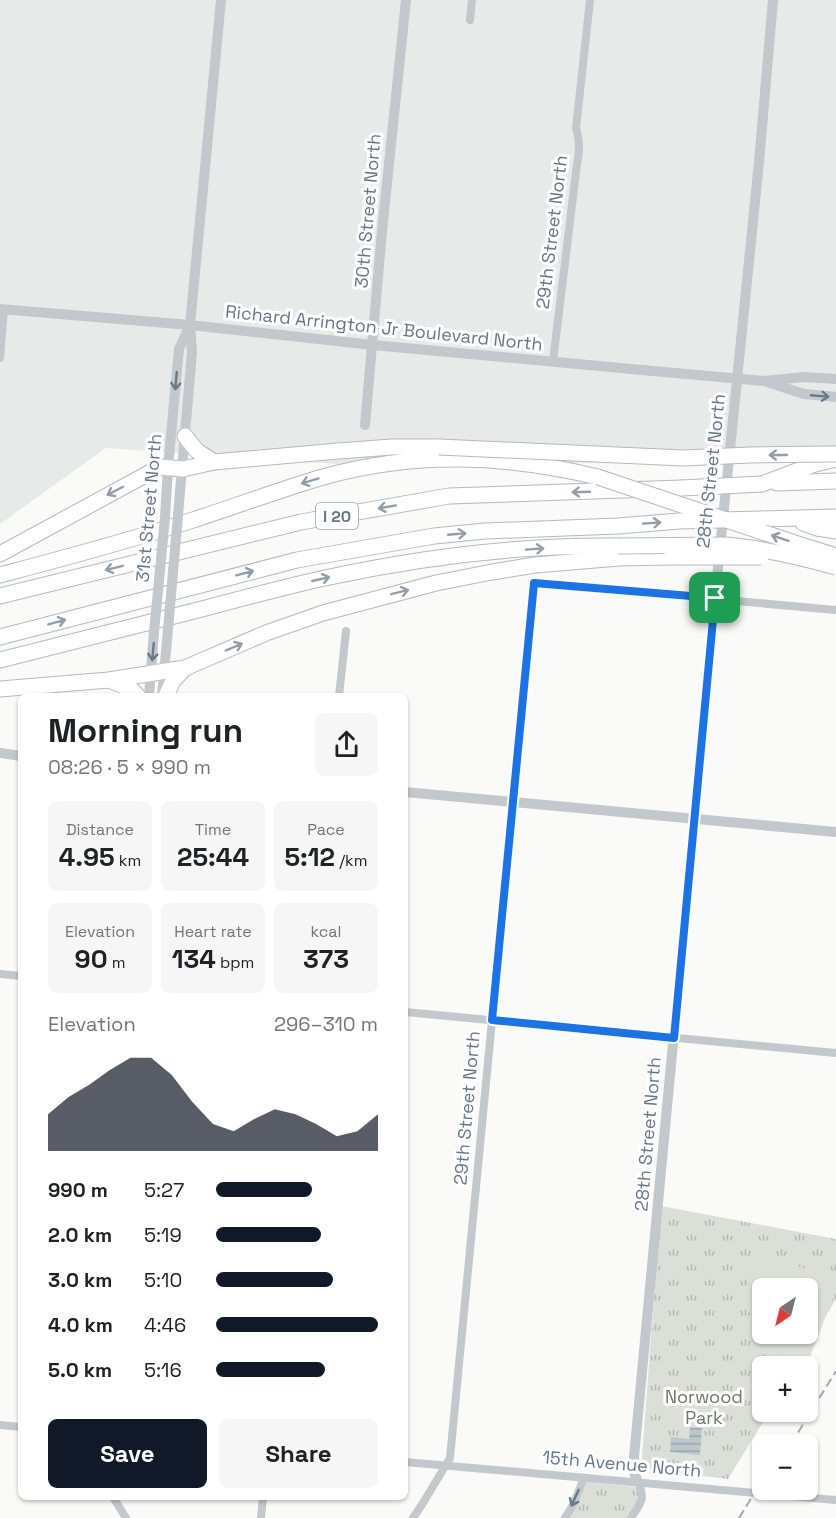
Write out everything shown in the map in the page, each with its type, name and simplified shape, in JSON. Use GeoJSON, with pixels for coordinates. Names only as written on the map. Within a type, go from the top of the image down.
{"type":"FeatureCollection","features":[{"type":"Feature","properties":{"kind":"highway"},"geometry":{"type":"LineString","coordinates":[[185,436],[197,451],[214,462]]}},
{"type":"Feature","properties":{"kind":"highway"},"geometry":{"type":"LineString","coordinates":[[0,554],[160,467],[175,468],[214,462],[358,449],[439,447],[683,458],[836,454]]}},
{"type":"Feature","properties":{"kind":"highway"},"geometry":{"type":"LineString","coordinates":[[0,575],[149,533],[325,477],[388,463],[460,459],[511,461],[598,477],[836,557]]}},
{"type":"Feature","properties":{"kind":"highway"},"geometry":{"type":"LineString","coordinates":[[762,484],[836,459]]}},
{"type":"Feature","properties":{"kind":"highway","name":"I 20"},"geometry":{"type":"LineString","coordinates":[[0,597],[301,522],[449,496],[836,482]]}},
{"type":"Feature","properties":{"kind":"highway","name":"I 20"},"geometry":{"type":"LineString","coordinates":[[0,637],[297,560],[434,536],[485,531],[618,526],[679,521],[836,517]]}},
{"type":"Feature","properties":{"kind":"highway"},"geometry":{"type":"LineString","coordinates":[[789,518],[817,528],[836,531]]}},
{"type":"Feature","properties":{"kind":"highway"},"geometry":{"type":"LineString","coordinates":[[0,660],[326,578],[441,558],[492,552],[577,546],[725,545],[767,550],[836,567]]}},
{"type":"Feature","properties":{"kind":"highway"},"geometry":{"type":"LineString","coordinates":[[0,689],[109,680],[185,668],[266,633],[323,613],[436,583],[492,572],[619,558],[836,557]]}},
{"type":"Feature","properties":{"kind":"highway"},"geometry":{"type":"LineString","coordinates":[[166,693],[185,668]]}},
{"type":"Feature","properties":{"kind":"highway"},"geometry":{"type":"LineString","coordinates":[[109,680],[135,693]]}},
{"type":"Feature","properties":{"kind":"street","name":"31st Street North"},"geometry":{"type":"LineString","coordinates":[[163,693],[158,672],[154,632],[165,518],[175,468],[185,436],[192,352],[190,325],[221,0]]}},
{"type":"Feature","properties":{"kind":"street","name":"30th Street North"},"geometry":{"type":"LineString","coordinates":[[365,425],[383,219],[406,0]]}},
{"type":"Feature","properties":{"kind":"street"},"geometry":{"type":"LineString","coordinates":[[470,20],[472,0]]}},
{"type":"Feature","properties":{"kind":"street","name":"29th Street North"},"geometry":{"type":"LineString","coordinates":[[553,361],[580,151],[576,128],[590,0]]}},
{"type":"Feature","properties":{"kind":"street","name":"28th Street North"},"geometry":{"type":"LineString","coordinates":[[638,1482],[634,1473],[634,1457],[736,378],[759,162],[772,0]]}},
{"type":"Feature","properties":{"kind":"street","name":"Richard Arrington Jr Boulevard North"},"geometry":{"type":"LineString","coordinates":[[2,309],[764,381],[804,377],[836,380]]}},
{"type":"Feature","properties":{"kind":"street"},"geometry":{"type":"LineString","coordinates":[[0,358],[2,309]]}},
{"type":"Feature","properties":{"kind":"street","name":"31st Street North"},"geometry":{"type":"LineString","coordinates":[[150,693],[158,672],[168,629],[178,515],[175,468],[179,349],[190,325]]}},
{"type":"Feature","properties":{"kind":"street","name":"Richard Arrington Jr Boulevard North"},"geometry":{"type":"LineString","coordinates":[[764,381],[804,394],[836,397]]}},
{"type":"Feature","properties":{"kind":"street","name":"29th Street North"},"geometry":{"type":"LineString","coordinates":[[413,1518],[450,1458],[534,583],[715,598]]}},
{"type":"Feature","properties":{"kind":"street"},"geometry":{"type":"LineString","coordinates":[[715,598],[836,610]]}},
{"type":"Feature","properties":{"kind":"street"},"geometry":{"type":"LineString","coordinates":[[339,693],[346,631]]}},
{"type":"Feature","properties":{"kind":"street"},"geometry":{"type":"LineString","coordinates":[[0,753],[18,756]]}},
{"type":"Feature","properties":{"kind":"street"},"geometry":{"type":"LineString","coordinates":[[408,792],[836,832]]}},
{"type":"Feature","properties":{"kind":"street"},"geometry":{"type":"LineString","coordinates":[[0,974],[18,976]]}},
{"type":"Feature","properties":{"kind":"street"},"geometry":{"type":"LineString","coordinates":[[408,1012],[836,1053]]}},
{"type":"Feature","properties":{"kind":"street"},"geometry":{"type":"LineString","coordinates":[[0,1425],[18,1427]]}},
{"type":"Feature","properties":{"kind":"street","name":"15th Avenue North"},"geometry":{"type":"LineString","coordinates":[[408,1462],[836,1500]]}},
{"type":"Feature","properties":{"kind":"street"},"geometry":{"type":"LineString","coordinates":[[565,1518],[584,1478]]}},
{"type":"Feature","properties":{"kind":"street"},"geometry":{"type":"LineString","coordinates":[[631,1518],[643,1494],[638,1482]]}},
{"type":"Feature","properties":{"kind":"street"},"geometry":{"type":"LineString","coordinates":[[115,1500],[126,1518]]}},
{"type":"Feature","properties":{"kind":"street"},"geometry":{"type":"LineString","coordinates":[[261,1518],[263,1500]]}},
{"type":"Feature","properties":{"kind":"shaded area"},"geometry":{"type":"Polygon","coordinates":[[[0,0],[836,0],[836,451],[775,461],[349,465],[106,448],[0,524],[0,0]]]}},
{"type":"Feature","properties":{"kind":"shaded area"},"geometry":{"type":"Polygon","coordinates":[[[690,1427],[702,1428],[700,1455],[670,1452],[671,1437],[689,1439],[690,1427]]]}},
{"type":"Feature","properties":{"kind":"green space","name":"Norwood Park"},"geometry":{"type":"Polygon","coordinates":[[[661,1206],[836,1239],[836,1299],[818,1329],[818,1278],[752,1278],[752,1344],[809,1344],[802,1356],[752,1356],[752,1422],[763,1422],[756,1434],[752,1434],[752,1440],[728,1479],[641,1469],[661,1206]]]}},
{"type":"Feature","properties":{"kind":"green space"},"geometry":{"type":"Polygon","coordinates":[[[767,1258],[825,1274],[834,1280],[836,1290],[818,1336],[818,1278],[752,1278],[752,1318],[749,1311],[748,1286],[754,1261],[767,1258]]]}},
{"type":"Feature","properties":{"kind":"green space"},"geometry":{"type":"Polygon","coordinates":[[[770,1344],[815,1344],[810,1356],[788,1356],[770,1344]]]}},
{"type":"Feature","properties":{"kind":"green space"},"geometry":{"type":"Polygon","coordinates":[[[587,1482],[635,1487],[643,1494],[631,1518],[569,1518],[587,1482]]]}},
{"type":"Feature","properties":{"kind":"railway"},"geometry":{"type":"LineString","coordinates":[[797,1434],[836,1371]]}},
{"type":"Feature","properties":{"kind":"railway"},"geometry":{"type":"LineString","coordinates":[[739,1518],[752,1497]]}},
{"type":"Feature","properties":{"kind":"route"},"geometry":{"type":"LineString","coordinates":[[534,583],[715,598],[674,1038],[492,1020],[534,583]]}}]}
